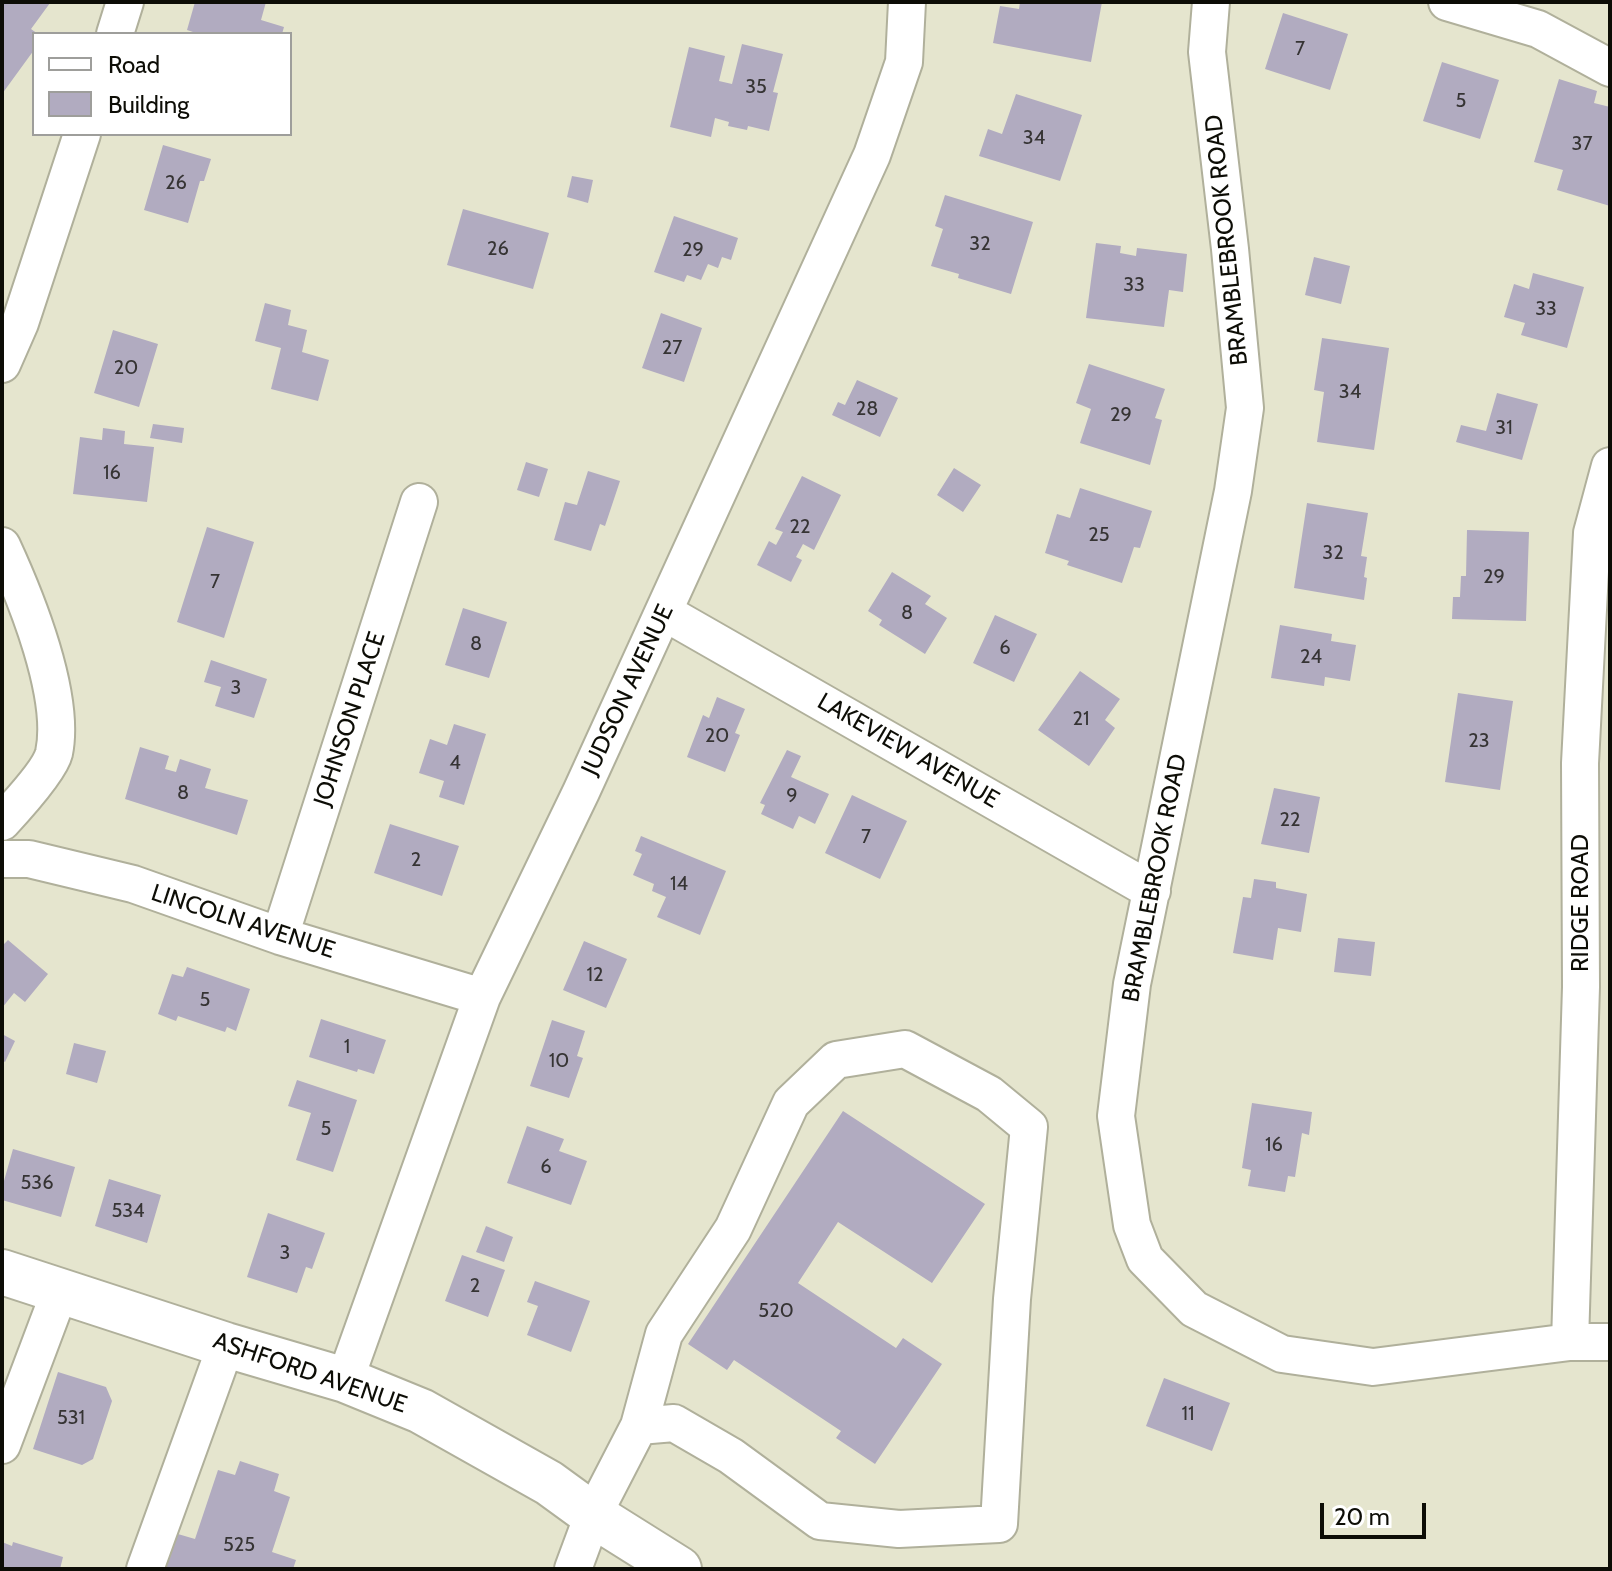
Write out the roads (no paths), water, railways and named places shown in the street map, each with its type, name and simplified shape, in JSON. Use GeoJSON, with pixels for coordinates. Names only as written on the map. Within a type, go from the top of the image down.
{"type":"FeatureCollection","features":[{"type":"Feature","properties":{"kind":"main road","name":"ASHFORD AVENUE"},"geometry":{"type":"LineString","coordinates":[[2,1272],[345,1380],[421,1411],[549,1483],[593,1515],[679,1569]]}},
{"type":"Feature","properties":{"kind":"street"},"geometry":{"type":"LineString","coordinates":[[116,32],[125,2]]}},
{"type":"Feature","properties":{"kind":"street","name":"JUDSON AVENUE"},"geometry":{"type":"LineString","coordinates":[[345,1380],[482,997],[664,612],[715,493],[872,155],[904,62],[907,2]]}},
{"type":"Feature","properties":{"kind":"street","name":"BRAMBLEBROOK ROAD"},"geometry":{"type":"LineString","coordinates":[[1211,2],[1207,52],[1229,234],[1245,408],[1233,491],[1132,984],[1116,1116],[1132,1225],[1145,1259],[1194,1309],[1282,1354],[1373,1367],[1570,1342],[1610,1342]]}},
{"type":"Feature","properties":{"kind":"street"},"geometry":{"type":"LineString","coordinates":[[1447,2],[1538,29],[1610,68]]}},
{"type":"Feature","properties":{"kind":"street"},"geometry":{"type":"LineString","coordinates":[[2,364],[20,323],[81,136]]}},
{"type":"Feature","properties":{"kind":"street","name":"RIDGE ROAD"},"geometry":{"type":"LineString","coordinates":[[1570,1342],[1581,987],[1595,760],[1592,533],[1610,466]]}},
{"type":"Feature","properties":{"kind":"street","name":"JOHNSON PLACE"},"geometry":{"type":"LineString","coordinates":[[280,936],[419,502]]}},
{"type":"Feature","properties":{"kind":"street"},"geometry":{"type":"LineString","coordinates":[[2,546],[22,589],[49,677],[56,721],[54,756],[22,801],[2,822]]}},
{"type":"Feature","properties":{"kind":"street","name":"LAKEVIEW AVENUE"},"geometry":{"type":"LineString","coordinates":[[664,612],[1152,891]]}},
{"type":"Feature","properties":{"kind":"street","name":"LINCOLN AVENUE"},"geometry":{"type":"LineString","coordinates":[[2,859],[29,859],[133,884],[280,936],[482,997]]}},
{"type":"Feature","properties":{"kind":"street"},"geometry":{"type":"LineString","coordinates":[[573,1569],[593,1515],[639,1426],[664,1334],[733,1229],[791,1103],[836,1060],[905,1049],[989,1094],[1029,1127],[1012,1299],[999,1524],[899,1529],[820,1521],[731,1456],[674,1423],[639,1426]]}},
{"type":"Feature","properties":{"kind":"street"},"geometry":{"type":"LineString","coordinates":[[2,1445],[60,1291]]}},
{"type":"Feature","properties":{"kind":"street"},"geometry":{"type":"LineString","coordinates":[[145,1569],[226,1345]]}}]}
